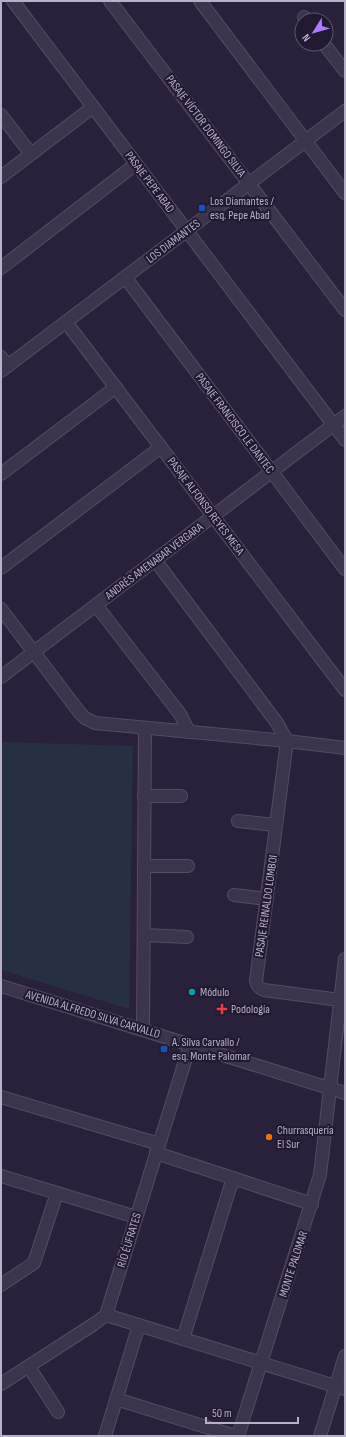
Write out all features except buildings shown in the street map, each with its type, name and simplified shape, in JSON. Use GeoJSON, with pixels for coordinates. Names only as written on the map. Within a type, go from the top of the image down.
{"type":"FeatureCollection","features":[{"type":"Feature","properties":{"kind":"street","name":"PASAJE PEPE ABAD"},"geometry":{"type":"LineString","coordinates":[[13,1],[345,440]]}},
{"type":"Feature","properties":{"kind":"street","name":"PASAJE VÍCTOR DOMINGO SILVA"},"geometry":{"type":"LineString","coordinates":[[110,1],[345,310]]}},
{"type":"Feature","properties":{"kind":"street"},"geometry":{"type":"LineString","coordinates":[[200,1],[345,193]]}},
{"type":"Feature","properties":{"kind":"street"},"geometry":{"type":"LineString","coordinates":[[330,52],[345,71]]}},
{"type":"Feature","properties":{"kind":"street"},"geometry":{"type":"LineString","coordinates":[[1,177],[93,107]]}},
{"type":"Feature","properties":{"kind":"street","name":"LOS DIAMANTES"},"geometry":{"type":"LineString","coordinates":[[3,365],[66,322],[345,111]]}},
{"type":"Feature","properties":{"kind":"street"},"geometry":{"type":"LineString","coordinates":[[1,115],[31,154]]}},
{"type":"Feature","properties":{"kind":"street"},"geometry":{"type":"LineString","coordinates":[[1,268],[136,164]]}},
{"type":"Feature","properties":{"kind":"street","name":"PASAJE FRANCISCO LE DANTEC"},"geometry":{"type":"LineString","coordinates":[[125,277],[345,569]]}},
{"type":"Feature","properties":{"kind":"street","name":"PASAJE ALFONSO REYES MESA"},"geometry":{"type":"LineString","coordinates":[[66,322],[345,690]]}},
{"type":"Feature","properties":{"kind":"street"},"geometry":{"type":"LineString","coordinates":[[1,474],[116,387]]}},
{"type":"Feature","properties":{"kind":"street","name":"ANDRÉS AMENABAR VERGARA"},"geometry":{"type":"LineString","coordinates":[[1,677],[345,416]]}},
{"type":"Feature","properties":{"kind":"street"},"geometry":{"type":"LineString","coordinates":[[1,568],[161,447]]}},
{"type":"Feature","properties":{"kind":"street"},"geometry":{"type":"LineString","coordinates":[[154,560],[277,723],[288,741]]}},
{"type":"Feature","properties":{"kind":"street"},"geometry":{"type":"LineString","coordinates":[[96,605],[180,714],[189,732]]}},
{"type":"Feature","properties":{"kind":"street"},"geometry":{"type":"LineString","coordinates":[[1,608],[80,713],[85,718],[95,723],[288,741],[345,748]]}},
{"type":"Feature","properties":{"kind":"street"},"geometry":{"type":"LineString","coordinates":[[143,1029],[145,728]]}},
{"type":"Feature","properties":{"kind":"street","name":"PASAJE REINALDO LOMBOI"},"geometry":{"type":"LineString","coordinates":[[288,741],[256,981],[258,986],[264,990],[340,1000]]}},
{"type":"Feature","properties":{"kind":"street"},"geometry":{"type":"LineString","coordinates":[[144,796],[180,796]]}},
{"type":"Feature","properties":{"kind":"street"},"geometry":{"type":"LineString","coordinates":[[238,821],[276,825]]}},
{"type":"Feature","properties":{"kind":"street"},"geometry":{"type":"LineString","coordinates":[[144,866],[188,866]]}},
{"type":"Feature","properties":{"kind":"street"},"geometry":{"type":"LineString","coordinates":[[234,895],[266,899]]}},
{"type":"Feature","properties":{"kind":"street"},"geometry":{"type":"LineString","coordinates":[[144,935],[187,937]]}},
{"type":"Feature","properties":{"kind":"street","name":"MONTE PALOMAR"},"geometry":{"type":"LineString","coordinates":[[238,1436],[320,1175],[345,959]]}},
{"type":"Feature","properties":{"kind":"street","name":"AVENIDA ALFREDO SILVA CARVALLO"},"geometry":{"type":"LineString","coordinates":[[1,986],[345,1093]]}},
{"type":"Feature","properties":{"kind":"street","name":"RÍO ÉUFRATES"},"geometry":{"type":"LineString","coordinates":[[106,1315],[190,1045]]}},
{"type":"Feature","properties":{"kind":"street"},"geometry":{"type":"LineString","coordinates":[[1,1097],[158,1149],[233,1178],[312,1204]]}},
{"type":"Feature","properties":{"kind":"street"},"geometry":{"type":"LineString","coordinates":[[1,1176],[136,1217]]}},
{"type":"Feature","properties":{"kind":"street"},"geometry":{"type":"LineString","coordinates":[[183,1339],[233,1178]]}},
{"type":"Feature","properties":{"kind":"street"},"geometry":{"type":"LineString","coordinates":[[1,1285],[32,1266],[36,1261],[57,1193]]}},
{"type":"Feature","properties":{"kind":"street"},"geometry":{"type":"LineString","coordinates":[[1,1384],[106,1315],[340,1387]]}},
{"type":"Feature","properties":{"kind":"street"},"geometry":{"type":"LineString","coordinates":[[105,1436],[139,1325]]}},
{"type":"Feature","properties":{"kind":"street"},"geometry":{"type":"LineString","coordinates":[[320,1436],[340,1387],[345,1356]]}},
{"type":"Feature","properties":{"kind":"street"},"geometry":{"type":"LineString","coordinates":[[29,1367],[58,1412]]}},
{"type":"Feature","properties":{"kind":"street"},"geometry":{"type":"LineString","coordinates":[[116,1399],[235,1436]]}},
{"type":"Feature","properties":{"kind":"shaded area"},"geometry":{"type":"Polygon","coordinates":[[[1,742],[133,746],[129,1009],[1,970],[1,742]]]}},
{"type":"Feature","properties":{"kind":"place","name":"Los Diamantes / esq. Pepe Abad"},"geometry":{"type":"Point","coordinates":[202,208]}},
{"type":"Feature","properties":{"kind":"place","name":"Módulo"},"geometry":{"type":"Point","coordinates":[192,992]}},
{"type":"Feature","properties":{"kind":"place","name":"Podología"},"geometry":{"type":"Point","coordinates":[222,1009]}},
{"type":"Feature","properties":{"kind":"place","name":"A. Silva Carvallo / esq. Monte Palomar"},"geometry":{"type":"Point","coordinates":[164,1049]}},
{"type":"Feature","properties":{"kind":"place","name":"Churrasquería El Sur"},"geometry":{"type":"Point","coordinates":[269,1137]}}]}
